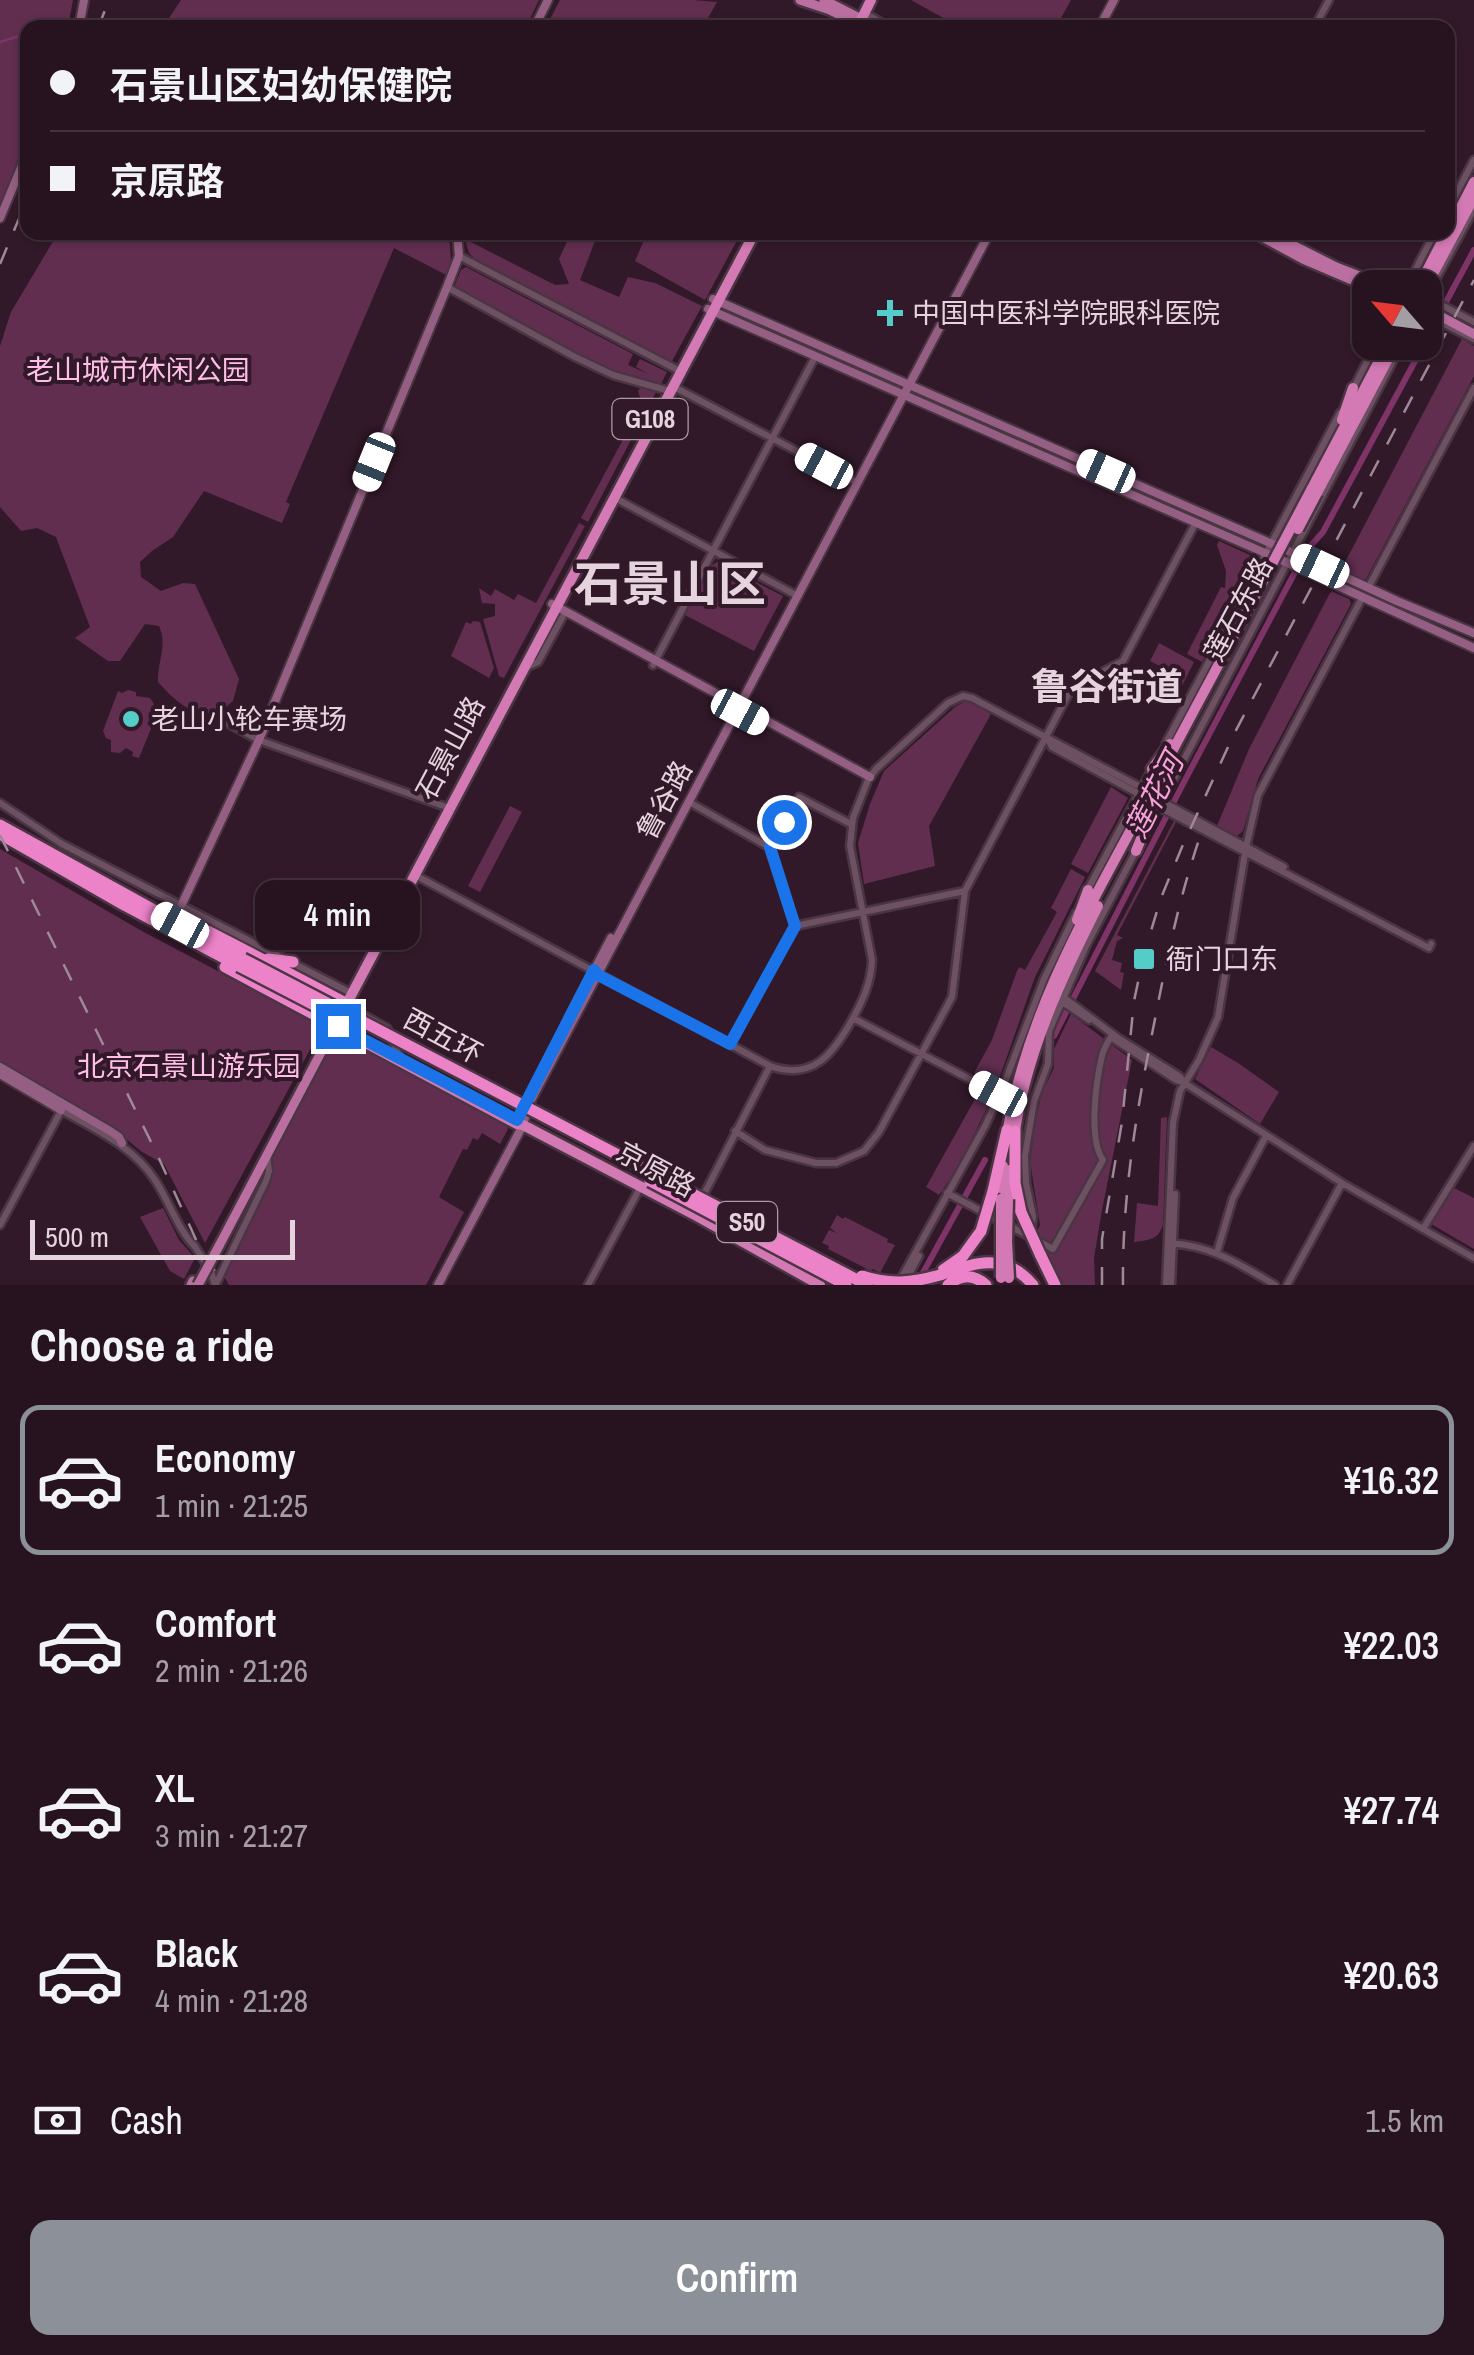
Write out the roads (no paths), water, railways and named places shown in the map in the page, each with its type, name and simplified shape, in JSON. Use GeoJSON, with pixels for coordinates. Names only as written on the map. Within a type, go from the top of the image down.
{"type":"FeatureCollection","features":[{"type":"Feature","properties":{"kind":"highway"},"geometry":{"type":"LineString","coordinates":[[1455,217],[1474,182]]}},
{"type":"Feature","properties":{"kind":"highway"},"geometry":{"type":"LineString","coordinates":[[1455,222],[1474,197]]}},
{"type":"Feature","properties":{"kind":"highway","name":"石景山路"},"geometry":{"type":"LineString","coordinates":[[345,999],[526,667],[748,240]]}},
{"type":"Feature","properties":{"kind":"highway"},"geometry":{"type":"LineString","coordinates":[[1434,270],[1444,240]]}},
{"type":"Feature","properties":{"kind":"highway","name":"石景山路"},"geometry":{"type":"LineString","coordinates":[[334,1025],[615,498],[676,369],[713,305]]}},
{"type":"Feature","properties":{"kind":"highway"},"geometry":{"type":"LineString","coordinates":[[1245,621],[1379,360]]}},
{"type":"Feature","properties":{"kind":"highway"},"geometry":{"type":"LineString","coordinates":[[1331,459],[1354,388]]}},
{"type":"Feature","properties":{"kind":"highway"},"geometry":{"type":"LineString","coordinates":[[1331,459],[1369,409]]}},
{"type":"Feature","properties":{"kind":"highway","name":"莲石东路"},"geometry":{"type":"LineString","coordinates":[[1011,1130],[1022,1064],[1044,1002],[1094,899],[1245,621]]}},
{"type":"Feature","properties":{"kind":"highway","name":"莲石东路"},"geometry":{"type":"LineString","coordinates":[[1011,1130],[1030,1067],[1062,1001],[1066,970],[1245,621]]}},
{"type":"Feature","properties":{"kind":"highway"},"geometry":{"type":"LineString","coordinates":[[1152,769],[1199,702]]}},
{"type":"Feature","properties":{"kind":"highway"},"geometry":{"type":"LineString","coordinates":[[1136,851],[1167,776]]}},
{"type":"Feature","properties":{"kind":"highway","name":"西五环"},"geometry":{"type":"LineString","coordinates":[[0,825],[241,962]]}},
{"type":"Feature","properties":{"kind":"highway","name":"西五环"},"geometry":{"type":"LineString","coordinates":[[0,834],[124,904],[241,962],[845,1285]]}},
{"type":"Feature","properties":{"kind":"highway"},"geometry":{"type":"LineString","coordinates":[[1060,968],[1088,890]]}},
{"type":"Feature","properties":{"kind":"highway"},"geometry":{"type":"LineString","coordinates":[[118,891],[197,925],[345,999]]}},
{"type":"Feature","properties":{"kind":"highway"},"geometry":{"type":"LineString","coordinates":[[124,904],[186,946],[334,1025]]}},
{"type":"Feature","properties":{"kind":"highway"},"geometry":{"type":"LineString","coordinates":[[1062,1001],[1087,944]]}},
{"type":"Feature","properties":{"kind":"highway"},"geometry":{"type":"LineString","coordinates":[[258,958],[293,962]]}},
{"type":"Feature","properties":{"kind":"highway","name":"京原路"},"geometry":{"type":"LineString","coordinates":[[334,1025],[519,1123]]}},
{"type":"Feature","properties":{"kind":"highway","name":"京原路"},"geometry":{"type":"LineString","coordinates":[[334,1025],[693,1214],[826,1275]]}},
{"type":"Feature","properties":{"kind":"highway"},"geometry":{"type":"LineString","coordinates":[[1005,1282],[1001,1196],[1011,1130]]}},
{"type":"Feature","properties":{"kind":"highway"},"geometry":{"type":"LineString","coordinates":[[1011,1130],[1021,1212],[1046,1285]]}},
{"type":"Feature","properties":{"kind":"highway"},"geometry":{"type":"LineString","coordinates":[[943,1278],[963,1256],[1001,1196]]}},
{"type":"Feature","properties":{"kind":"highway"},"geometry":{"type":"LineString","coordinates":[[1038,1255],[1055,1285]]}},
{"type":"Feature","properties":{"kind":"highway"},"geometry":{"type":"LineString","coordinates":[[943,1278],[970,1265],[998,1262],[1014,1268],[1033,1285]]}},
{"type":"Feature","properties":{"kind":"highway"},"geometry":{"type":"LineString","coordinates":[[826,1275],[900,1283],[967,1276],[986,1285]]}},
{"type":"Feature","properties":{"kind":"highway","name":"西五环"},"geometry":{"type":"LineString","coordinates":[[826,1275],[867,1285]]}},
{"type":"Feature","properties":{"kind":"main road"},"geometry":{"type":"LineString","coordinates":[[800,0],[853,20]]}},
{"type":"Feature","properties":{"kind":"main road"},"geometry":{"type":"LineString","coordinates":[[824,0],[856,20]]}},
{"type":"Feature","properties":{"kind":"main road"},"geometry":{"type":"LineString","coordinates":[[0,218],[20,170]]}},
{"type":"Feature","properties":{"kind":"main road"},"geometry":{"type":"LineString","coordinates":[[0,230],[20,182]]}},
{"type":"Feature","properties":{"kind":"main road"},"geometry":{"type":"LineString","coordinates":[[182,904],[258,740],[447,287],[458,256],[457,240]]}},
{"type":"Feature","properties":{"kind":"main road","name":"鲁谷路"},"geometry":{"type":"LineString","coordinates":[[596,972],[984,240]]}},
{"type":"Feature","properties":{"kind":"main road"},"geometry":{"type":"LineString","coordinates":[[1268,240],[1352,280]]}},
{"type":"Feature","properties":{"kind":"main road"},"geometry":{"type":"LineString","coordinates":[[1282,240],[1352,274]]}},
{"type":"Feature","properties":{"kind":"main road"},"geometry":{"type":"LineString","coordinates":[[713,305],[814,357],[1288,562],[1474,648]]}},
{"type":"Feature","properties":{"kind":"main road"},"geometry":{"type":"LineString","coordinates":[[713,305],[908,384],[1474,633]]}},
{"type":"Feature","properties":{"kind":"main road"},"geometry":{"type":"LineString","coordinates":[[1442,311],[1474,331]]}},
{"type":"Feature","properties":{"kind":"main road","name":"鲁谷路"},"geometry":{"type":"LineString","coordinates":[[439,1283],[596,972],[902,395]]}},
{"type":"Feature","properties":{"kind":"main road"},"geometry":{"type":"LineString","coordinates":[[1315,575],[1314,568],[1320,566]]}},
{"type":"Feature","properties":{"kind":"main road"},"geometry":{"type":"LineString","coordinates":[[555,610],[869,778]]}},
{"type":"Feature","properties":{"kind":"main road"},"geometry":{"type":"LineString","coordinates":[[1457,641],[1462,628]]}},
{"type":"Feature","properties":{"kind":"main road","name":"石景山路"},"geometry":{"type":"LineString","coordinates":[[216,1244],[268,1154],[334,1025]]}},
{"type":"Feature","properties":{"kind":"main road","name":"石景山路"},"geometry":{"type":"LineString","coordinates":[[195,1284],[334,1025]]}},
{"type":"Feature","properties":{"kind":"main road"},"geometry":{"type":"LineString","coordinates":[[0,1071],[122,1143]]}},
{"type":"Feature","properties":{"kind":"street"},"geometry":{"type":"LineString","coordinates":[[1455,197],[1474,160]]}},
{"type":"Feature","properties":{"kind":"street"},"geometry":{"type":"LineString","coordinates":[[1440,270],[1474,209]]}},
{"type":"Feature","properties":{"kind":"street"},"geometry":{"type":"LineString","coordinates":[[1419,270],[1442,240]]}},
{"type":"Feature","properties":{"kind":"street"},"geometry":{"type":"LineString","coordinates":[[458,256],[676,369]]}},
{"type":"Feature","properties":{"kind":"street"},"geometry":{"type":"LineString","coordinates":[[447,287],[588,363],[613,374],[670,388],[854,481]]}},
{"type":"Feature","properties":{"kind":"street"},"geometry":{"type":"LineString","coordinates":[[654,663],[814,357]]}},
{"type":"Feature","properties":{"kind":"street","name":"莲石东路"},"geometry":{"type":"LineString","coordinates":[[900,1285],[989,1126],[1044,979],[1088,890],[1354,388],[1376,360]]}},
{"type":"Feature","properties":{"kind":"street","name":"莲石东路"},"geometry":{"type":"LineString","coordinates":[[1087,944],[1163,805],[1392,360]]}},
{"type":"Feature","properties":{"kind":"street"},"geometry":{"type":"LineString","coordinates":[[1368,588],[1474,388]]}},
{"type":"Feature","properties":{"kind":"street"},"geometry":{"type":"LineString","coordinates":[[615,498],[794,594]]}},
{"type":"Feature","properties":{"kind":"street"},"geometry":{"type":"LineString","coordinates":[[1286,517],[1307,528]]}},
{"type":"Feature","properties":{"kind":"street"},"geometry":{"type":"LineString","coordinates":[[735,1131],[764,1150],[816,1163],[836,1163],[864,1151],[879,1132],[952,997],[965,891],[1072,689],[1123,661],[1196,522]]}},
{"type":"Feature","properties":{"kind":"street"},"geometry":{"type":"LineString","coordinates":[[1253,580],[1273,590]]}},
{"type":"Feature","properties":{"kind":"street"},"geometry":{"type":"LineString","coordinates":[[1169,1285],[1173,1123],[1177,1100],[1218,1017],[1258,795],[1362,598]]}},
{"type":"Feature","properties":{"kind":"street"},"geometry":{"type":"LineString","coordinates":[[415,875],[770,1066],[787,1070],[814,1066],[830,1054],[868,987],[872,960],[850,846],[851,824],[869,778],[948,702],[963,696],[972,698],[1141,791]]}},
{"type":"Feature","properties":{"kind":"street"},"geometry":{"type":"LineString","coordinates":[[216,717],[258,740],[447,808]]}},
{"type":"Feature","properties":{"kind":"street"},"geometry":{"type":"LineString","coordinates":[[770,847],[799,797],[851,824]]}},
{"type":"Feature","properties":{"kind":"street"},"geometry":{"type":"LineString","coordinates":[[689,802],[770,847],[795,926],[730,1044]]}},
{"type":"Feature","properties":{"kind":"street"},"geometry":{"type":"LineString","coordinates":[[0,803],[62,844],[293,962],[387,1028],[400,1058]]}},
{"type":"Feature","properties":{"kind":"street"},"geometry":{"type":"LineString","coordinates":[[1163,805],[1429,948],[1431,944],[1246,849]]}},
{"type":"Feature","properties":{"kind":"street"},"geometry":{"type":"LineString","coordinates":[[795,926],[965,891]]}},
{"type":"Feature","properties":{"kind":"street"},"geometry":{"type":"LineString","coordinates":[[1062,1001],[1076,1007],[1176,1080],[1342,1183],[1474,1258]]}},
{"type":"Feature","properties":{"kind":"street","name":"莲石东路"},"geometry":{"type":"LineString","coordinates":[[1030,1237],[1033,1216],[1025,1175],[1026,1143],[1034,1101],[1048,1064],[1048,1032],[1062,1001]]}},
{"type":"Feature","properties":{"kind":"street"},"geometry":{"type":"LineString","coordinates":[[853,1018],[998,1094]]}},
{"type":"Feature","properties":{"kind":"street"},"geometry":{"type":"LineString","coordinates":[[951,1195],[1053,1250],[1103,1160],[1096,1150],[1095,1113],[1102,1052],[1112,1036]]}},
{"type":"Feature","properties":{"kind":"street"},"geometry":{"type":"LineString","coordinates":[[693,1214],[770,1066]]}},
{"type":"Feature","properties":{"kind":"street"},"geometry":{"type":"LineString","coordinates":[[0,1225],[62,1107],[144,1166],[195,1247]]}},
{"type":"Feature","properties":{"kind":"street"},"geometry":{"type":"LineString","coordinates":[[1217,1252],[1234,1198],[1266,1136]]}},
{"type":"Feature","properties":{"kind":"street"},"geometry":{"type":"LineString","coordinates":[[122,1143],[156,1176],[215,1285]]}},
{"type":"Feature","properties":{"kind":"street"},"geometry":{"type":"LineString","coordinates":[[1422,1229],[1474,1146]]}},
{"type":"Feature","properties":{"kind":"street"},"geometry":{"type":"LineString","coordinates":[[215,1285],[266,1181],[270,1171],[268,1154]]}},
{"type":"Feature","properties":{"kind":"street"},"geometry":{"type":"LineString","coordinates":[[1287,1285],[1342,1183]]}},
{"type":"Feature","properties":{"kind":"street"},"geometry":{"type":"LineString","coordinates":[[588,1285],[641,1186]]}},
{"type":"Feature","properties":{"kind":"street"},"geometry":{"type":"LineString","coordinates":[[1171,1243],[1217,1252],[1275,1285]]}},
{"type":"Feature","properties":{"kind":"waterway"},"geometry":{"type":"LineString","coordinates":[[0,42],[20,36]]}},
{"type":"Feature","properties":{"kind":"waterway","name":"莲花河"},"geometry":{"type":"LineString","coordinates":[[1446,302],[1474,250]]}},
{"type":"Feature","properties":{"kind":"waterway","name":"莲花河"},"geometry":{"type":"LineString","coordinates":[[1305,552],[1323,532],[1416,360]]}},
{"type":"Feature","properties":{"kind":"waterway","name":"莲花河"},"geometry":{"type":"LineString","coordinates":[[1054,1036],[1294,574]]}},
{"type":"Feature","properties":{"kind":"waterway","name":"莲花河"},"geometry":{"type":"LineString","coordinates":[[919,1280],[985,1160]]}},
{"type":"Feature","properties":{"kind":"railway"},"geometry":{"type":"LineString","coordinates":[[101,20],[109,0]]}},
{"type":"Feature","properties":{"kind":"railway"},"geometry":{"type":"LineString","coordinates":[[0,264],[20,216]]}},
{"type":"Feature","properties":{"kind":"railway"},"geometry":{"type":"LineString","coordinates":[[1102,1285],[1102,1239],[1122,1122],[1134,1001],[1161,898],[1234,734],[1474,280]]}},
{"type":"Feature","properties":{"kind":"railway"},"geometry":{"type":"LineString","coordinates":[[1123,1285],[1128,1184],[1142,1085],[1175,926],[1201,834]]}},
{"type":"Feature","properties":{"kind":"railway"},"geometry":{"type":"LineString","coordinates":[[0,835],[198,1244],[223,1285]]}},
{"type":"Feature","properties":{"kind":"place","name":"中国中医科学院眼科医院"},"geometry":{"type":"Point","coordinates":[890,313]}},
{"type":"Feature","properties":{"kind":"place","name":"老山小轮车赛场"},"geometry":{"type":"Point","coordinates":[131,719]}},
{"type":"Feature","properties":{"kind":"place","name":"衙门口东"},"geometry":{"type":"Point","coordinates":[1144,959]}},
{"type":"Feature","properties":{"kind":"district","name":"石景山区"},"geometry":{"type":"Point","coordinates":[670,583]}},
{"type":"Feature","properties":{"kind":"district","name":"鲁谷街道"},"geometry":{"type":"Point","coordinates":[1107,686]}},
{"type":"Feature","properties":{"kind":"park label","name":"老山城市休闲公园"},"geometry":{"type":"Point","coordinates":[138,370]}},
{"type":"Feature","properties":{"kind":"park label","name":"北京石景山游乐园"},"geometry":{"type":"Point","coordinates":[189,1066]}}]}
